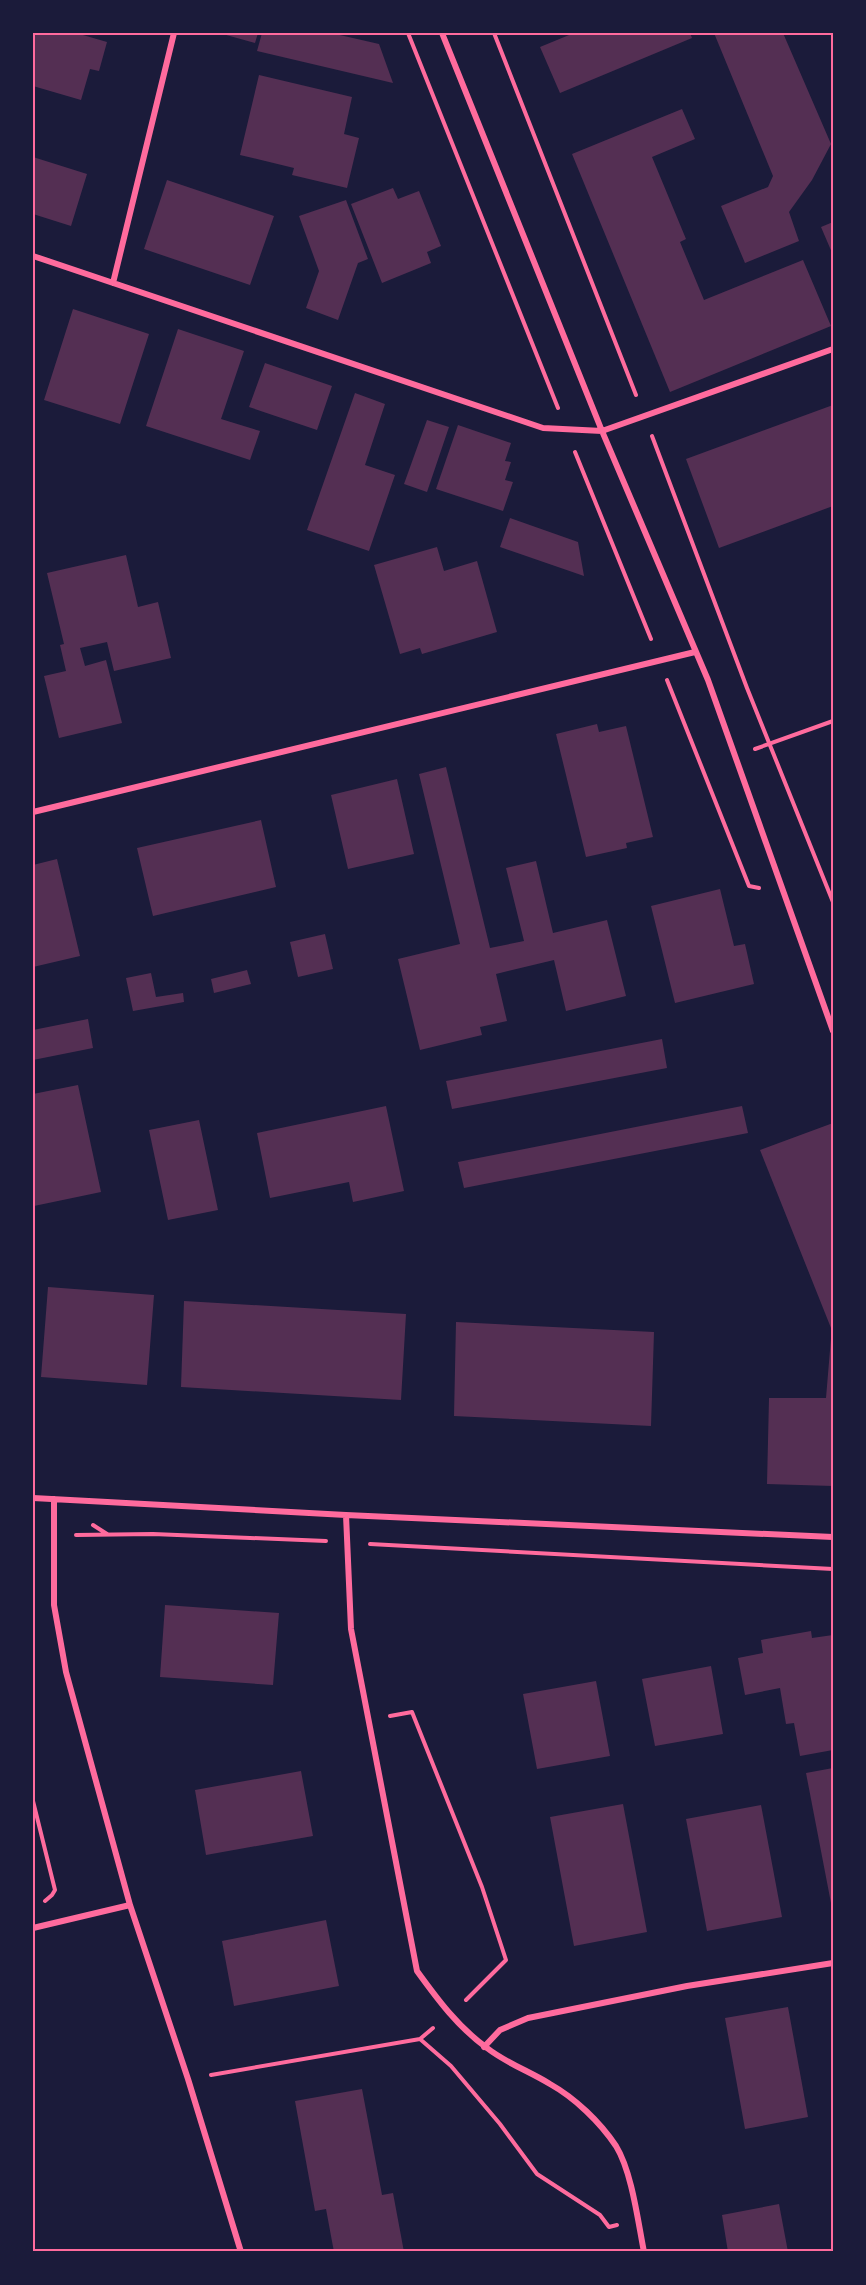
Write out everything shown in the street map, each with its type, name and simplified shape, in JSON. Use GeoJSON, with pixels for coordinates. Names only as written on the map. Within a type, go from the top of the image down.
{"type":"FeatureCollection","features":[{"type":"Feature","properties":{"kind":"street"},"geometry":{"type":"LineString","coordinates":[[113,283],[174,33]]}},
{"type":"Feature","properties":{"kind":"street"},"geometry":{"type":"LineString","coordinates":[[442,33],[602,431],[708,680],[833,1031]]}},
{"type":"Feature","properties":{"kind":"street"},"geometry":{"type":"LineString","coordinates":[[33,256],[543,428],[602,431],[833,349]]}},
{"type":"Feature","properties":{"kind":"street"},"geometry":{"type":"LineString","coordinates":[[33,812],[695,652]]}},
{"type":"Feature","properties":{"kind":"street"},"geometry":{"type":"LineString","coordinates":[[33,1498],[833,1537]]}},
{"type":"Feature","properties":{"kind":"street"},"geometry":{"type":"LineString","coordinates":[[54,1499],[54,1605],[66,1672],[130,1905],[188,2079],[241,2252]]}},
{"type":"Feature","properties":{"kind":"street"},"geometry":{"type":"LineString","coordinates":[[346,1515],[351,1629],[417,1971],[449,2016],[484,2047],[552,2085],[588,2113],[617,2148],[629,2178],[644,2252]]}},
{"type":"Feature","properties":{"kind":"street"},"geometry":{"type":"LineString","coordinates":[[33,1928],[130,1905]]}},
{"type":"Feature","properties":{"kind":"street"},"geometry":{"type":"LineString","coordinates":[[484,2047],[500,2030],[528,2018],[687,1986],[833,1963]]}},
{"type":"Feature","properties":{"kind":"path"},"geometry":{"type":"LineString","coordinates":[[408,33],[749,886],[783,894]]}},
{"type":"Feature","properties":{"kind":"path"},"geometry":{"type":"LineString","coordinates":[[494,33],[645,416],[769,744],[833,903]]}},
{"type":"Feature","properties":{"kind":"path"},"geometry":{"type":"LineString","coordinates":[[734,757],[833,721]]}},
{"type":"Feature","properties":{"kind":"path"},"geometry":{"type":"LineString","coordinates":[[54,1535],[153,1534],[833,1569]]}},
{"type":"Feature","properties":{"kind":"path"},"geometry":{"type":"LineString","coordinates":[[188,2079],[420,2039],[449,2016],[506,1960],[482,1887],[412,1712],[369,1719]]}},
{"type":"Feature","properties":{"kind":"path"},"geometry":{"type":"LineString","coordinates":[[33,1801],[55,1890],[41,1903]]}},
{"type":"Feature","properties":{"kind":"path"},"geometry":{"type":"LineString","coordinates":[[420,2039],[451,2066],[500,2124],[537,2174],[600,2215],[609,2227],[638,2222]]}},
{"type":"Feature","properties":{"kind":"building"},"geometry":{"type":"Polygon","coordinates":[[[33,33],[76,33],[107,42],[99,71],[90,69],[81,100],[33,86],[33,33]]]}},
{"type":"Feature","properties":{"kind":"building"},"geometry":{"type":"Polygon","coordinates":[[[219,33],[258,33],[255,43],[219,33]]]}},
{"type":"Feature","properties":{"kind":"building"},"geometry":{"type":"Polygon","coordinates":[[[262,33],[331,33],[379,44],[393,83],[257,51],[262,33]]]}},
{"type":"Feature","properties":{"kind":"building"},"geometry":{"type":"Polygon","coordinates":[[[574,33],[690,33],[692,38],[560,93],[540,47],[574,33]]]}},
{"type":"Feature","properties":{"kind":"building"},"geometry":{"type":"Polygon","coordinates":[[[714,33],[783,33],[831,144],[812,180],[789,212],[799,241],[745,263],[721,206],[768,187],[773,176],[714,33]]]}},
{"type":"Feature","properties":{"kind":"building"},"geometry":{"type":"Polygon","coordinates":[[[259,75],[352,97],[344,134],[359,138],[347,188],[292,175],[294,168],[240,155],[259,75]]]}},
{"type":"Feature","properties":{"kind":"building"},"geometry":{"type":"Polygon","coordinates":[[[682,109],[695,139],[652,157],[686,239],[680,242],[704,300],[803,260],[831,326],[670,392],[572,154],[682,109]]]}},
{"type":"Feature","properties":{"kind":"building"},"geometry":{"type":"Polygon","coordinates":[[[33,157],[87,174],[71,226],[33,214],[33,157]]]}},
{"type":"Feature","properties":{"kind":"building"},"geometry":{"type":"Polygon","coordinates":[[[167,180],[274,216],[250,285],[144,249],[167,180]]]}},
{"type":"Feature","properties":{"kind":"building"},"geometry":{"type":"Polygon","coordinates":[[[393,188],[398,199],[419,191],[441,246],[427,252],[431,263],[382,283],[351,204],[393,188]]]}},
{"type":"Feature","properties":{"kind":"building"},"geometry":{"type":"Polygon","coordinates":[[[346,200],[368,259],[358,263],[338,320],[306,308],[319,271],[299,216],[346,200]]]}},
{"type":"Feature","properties":{"kind":"building"},"geometry":{"type":"Polygon","coordinates":[[[833,222],[833,255],[821,227],[833,222]]]}},
{"type":"Feature","properties":{"kind":"building"},"geometry":{"type":"Polygon","coordinates":[[[73,309],[149,334],[120,424],[44,400],[73,309]]]}},
{"type":"Feature","properties":{"kind":"building"},"geometry":{"type":"Polygon","coordinates":[[[178,329],[244,351],[221,419],[260,431],[250,460],[146,426],[178,329]]]}},
{"type":"Feature","properties":{"kind":"building"},"geometry":{"type":"Polygon","coordinates":[[[265,363],[332,386],[317,430],[249,407],[265,363]]]}},
{"type":"Feature","properties":{"kind":"building"},"geometry":{"type":"Polygon","coordinates":[[[355,393],[385,404],[365,465],[395,475],[369,551],[307,530],[355,393]]]}},
{"type":"Feature","properties":{"kind":"building"},"geometry":{"type":"Polygon","coordinates":[[[833,405],[833,506],[719,548],[686,459],[833,405]]]}},
{"type":"Feature","properties":{"kind":"building"},"geometry":{"type":"Polygon","coordinates":[[[427,420],[449,427],[427,492],[404,484],[427,420]]]}},
{"type":"Feature","properties":{"kind":"building"},"geometry":{"type":"Polygon","coordinates":[[[458,425],[511,443],[505,461],[511,462],[505,480],[513,482],[503,511],[436,489],[458,425]]]}},
{"type":"Feature","properties":{"kind":"building"},"geometry":{"type":"Polygon","coordinates":[[[510,518],[578,542],[584,576],[500,547],[510,518]]]}},
{"type":"Feature","properties":{"kind":"building"},"geometry":{"type":"Polygon","coordinates":[[[437,547],[444,571],[477,561],[497,632],[422,654],[420,648],[400,654],[374,565],[437,547]]]}},
{"type":"Feature","properties":{"kind":"building"},"geometry":{"type":"Polygon","coordinates":[[[126,555],[138,607],[158,602],[171,658],[114,671],[107,642],[80,648],[85,666],[106,660],[122,723],[59,738],[44,676],[66,671],[60,645],[64,644],[47,573],[126,555]]]}},
{"type":"Feature","properties":{"kind":"building"},"geometry":{"type":"Polygon","coordinates":[[[597,724],[599,732],[626,726],[653,837],[626,843],[627,848],[586,857],[556,734],[597,724]]]}},
{"type":"Feature","properties":{"kind":"building"},"geometry":{"type":"Polygon","coordinates":[[[446,767],[490,948],[524,941],[506,868],[536,861],[553,933],[607,920],[626,996],[566,1011],[554,960],[496,974],[507,1021],[480,1027],[482,1035],[420,1050],[398,959],[460,944],[419,774],[446,767]]]}},
{"type":"Feature","properties":{"kind":"building"},"geometry":{"type":"Polygon","coordinates":[[[397,779],[414,854],[348,869],[331,795],[397,779]]]}},
{"type":"Feature","properties":{"kind":"building"},"geometry":{"type":"Polygon","coordinates":[[[261,820],[276,887],[153,916],[137,848],[261,820]]]}},
{"type":"Feature","properties":{"kind":"building"},"geometry":{"type":"Polygon","coordinates":[[[57,859],[80,956],[33,967],[33,865],[57,859]]]}},
{"type":"Feature","properties":{"kind":"building"},"geometry":{"type":"Polygon","coordinates":[[[720,889],[734,946],[745,944],[754,984],[675,1003],[651,906],[720,889]]]}},
{"type":"Feature","properties":{"kind":"building"},"geometry":{"type":"Polygon","coordinates":[[[325,934],[333,969],[298,977],[290,942],[325,934]]]}},
{"type":"Feature","properties":{"kind":"building"},"geometry":{"type":"Polygon","coordinates":[[[247,970],[251,984],[214,993],[211,979],[247,970]]]}},
{"type":"Feature","properties":{"kind":"building"},"geometry":{"type":"Polygon","coordinates":[[[151,973],[156,997],[183,993],[184,1002],[133,1011],[126,978],[151,973]]]}},
{"type":"Feature","properties":{"kind":"building"},"geometry":{"type":"Polygon","coordinates":[[[88,1019],[93,1048],[33,1060],[33,1030],[88,1019]]]}},
{"type":"Feature","properties":{"kind":"building"},"geometry":{"type":"Polygon","coordinates":[[[662,1039],[667,1068],[452,1109],[446,1081],[662,1039]]]}},
{"type":"Feature","properties":{"kind":"building"},"geometry":{"type":"Polygon","coordinates":[[[78,1085],[101,1192],[34,1206],[33,1094],[78,1085]]]}},
{"type":"Feature","properties":{"kind":"building"},"geometry":{"type":"Polygon","coordinates":[[[386,1106],[404,1191],[353,1202],[349,1182],[270,1198],[257,1133],[386,1106]]]}},
{"type":"Feature","properties":{"kind":"building"},"geometry":{"type":"Polygon","coordinates":[[[742,1106],[748,1133],[464,1188],[458,1162],[742,1106]]]}},
{"type":"Feature","properties":{"kind":"building"},"geometry":{"type":"Polygon","coordinates":[[[199,1120],[218,1210],[168,1220],[149,1130],[199,1120]]]}},
{"type":"Feature","properties":{"kind":"building"},"geometry":{"type":"Polygon","coordinates":[[[833,1123],[833,1333],[760,1150],[833,1123]]]}},
{"type":"Feature","properties":{"kind":"building"},"geometry":{"type":"Polygon","coordinates":[[[48,1287],[154,1295],[147,1385],[41,1377],[48,1287]]]}},
{"type":"Feature","properties":{"kind":"building"},"geometry":{"type":"Polygon","coordinates":[[[184,1301],[406,1314],[401,1400],[181,1387],[184,1301]]]}},
{"type":"Feature","properties":{"kind":"building"},"geometry":{"type":"Polygon","coordinates":[[[456,1322],[654,1332],[651,1426],[454,1416],[456,1322]]]}},
{"type":"Feature","properties":{"kind":"building"},"geometry":{"type":"Polygon","coordinates":[[[831,1338],[833,1338],[833,1486],[767,1484],[769,1398],[826,1398],[831,1338]]]}},
{"type":"Feature","properties":{"kind":"building"},"geometry":{"type":"Polygon","coordinates":[[[165,1605],[279,1613],[273,1685],[160,1677],[165,1605]]]}},
{"type":"Feature","properties":{"kind":"building"},"geometry":{"type":"Polygon","coordinates":[[[811,1631],[812,1638],[833,1635],[833,1715],[831,1715],[833,1750],[800,1756],[794,1723],[786,1724],[780,1688],[745,1695],[738,1658],[763,1653],[761,1640],[811,1631]]]}},
{"type":"Feature","properties":{"kind":"building"},"geometry":{"type":"Polygon","coordinates":[[[711,1666],[723,1734],[655,1746],[642,1679],[711,1666]]]}},
{"type":"Feature","properties":{"kind":"building"},"geometry":{"type":"Polygon","coordinates":[[[596,1681],[610,1756],[537,1769],[523,1694],[596,1681]]]}},
{"type":"Feature","properties":{"kind":"building"},"geometry":{"type":"Polygon","coordinates":[[[833,1768],[833,1903],[831,1903],[806,1773],[833,1768]]]}},
{"type":"Feature","properties":{"kind":"building"},"geometry":{"type":"Polygon","coordinates":[[[301,1771],[313,1836],[206,1855],[195,1790],[301,1771]]]}},
{"type":"Feature","properties":{"kind":"building"},"geometry":{"type":"Polygon","coordinates":[[[623,1804],[647,1932],[574,1946],[550,1817],[623,1804]]]}},
{"type":"Feature","properties":{"kind":"building"},"geometry":{"type":"Polygon","coordinates":[[[761,1805],[782,1917],[707,1931],[686,1819],[761,1805]]]}},
{"type":"Feature","properties":{"kind":"building"},"geometry":{"type":"Polygon","coordinates":[[[326,1920],[339,1986],[234,2006],[222,1941],[326,1920]]]}},
{"type":"Feature","properties":{"kind":"building"},"geometry":{"type":"Polygon","coordinates":[[[788,2007],[808,2117],[745,2129],[725,2018],[788,2007]]]}},
{"type":"Feature","properties":{"kind":"building"},"geometry":{"type":"Polygon","coordinates":[[[362,2089],[382,2195],[393,2193],[404,2252],[334,2252],[326,2209],[315,2211],[295,2101],[362,2089]]]}},
{"type":"Feature","properties":{"kind":"building"},"geometry":{"type":"Polygon","coordinates":[[[779,2204],[788,2252],[728,2252],[722,2215],[779,2204]]]}}]}
